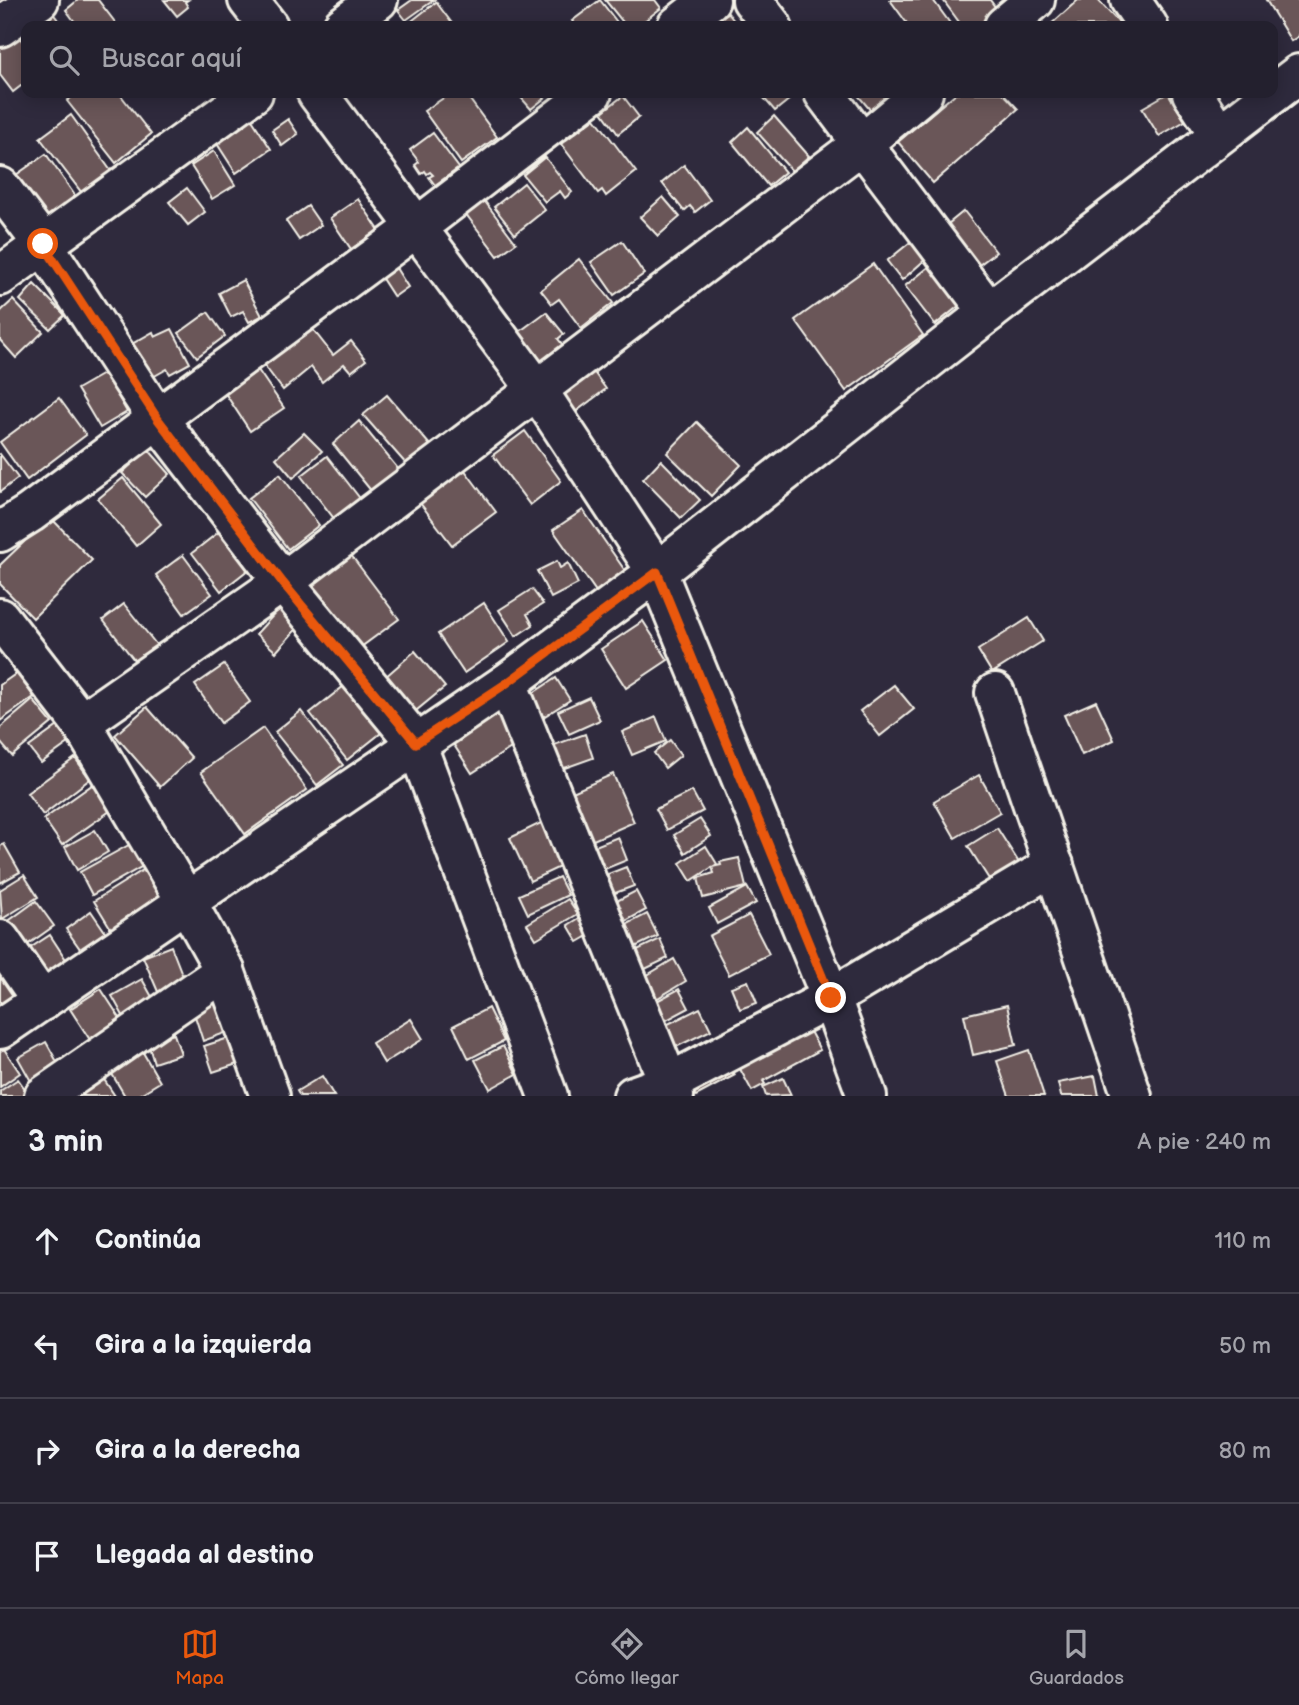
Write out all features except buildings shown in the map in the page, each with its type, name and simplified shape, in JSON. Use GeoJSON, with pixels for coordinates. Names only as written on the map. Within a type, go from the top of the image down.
{"type":"FeatureCollection","features":[{"type":"Feature","properties":{"kind":"street"},"geometry":{"type":"LineString","coordinates":[[0,27],[39,0]]}},
{"type":"Feature","properties":{"kind":"street"},"geometry":{"type":"LineString","coordinates":[[248,0],[264,21]]}},
{"type":"Feature","properties":{"kind":"street"},"geometry":{"type":"LineString","coordinates":[[350,21],[378,0]]}},
{"type":"Feature","properties":{"kind":"street"},"geometry":{"type":"LineString","coordinates":[[683,21],[710,0]]}},
{"type":"Feature","properties":{"kind":"street"},"geometry":{"type":"LineString","coordinates":[[752,0],[768,21]]}},
{"type":"Feature","properties":{"kind":"street"},"geometry":{"type":"LineString","coordinates":[[1010,21],[1035,0]]}},
{"type":"Feature","properties":{"kind":"street"},"geometry":{"type":"LineString","coordinates":[[1130,0],[1145,21]]}},
{"type":"Feature","properties":{"kind":"street"},"geometry":{"type":"LineString","coordinates":[[1278,90],[1299,74]]}},
{"type":"Feature","properties":{"kind":"street"},"geometry":{"type":"LineString","coordinates":[[0,276],[246,98]]}},
{"type":"Feature","properties":{"kind":"street"},"geometry":{"type":"LineString","coordinates":[[321,98],[538,391],[657,572],[831,998],[867,1096]]}},
{"type":"Feature","properties":{"kind":"street"},"geometry":{"type":"LineString","coordinates":[[0,532],[30,513],[417,227],[585,98]]}},
{"type":"Feature","properties":{"kind":"street"},"geometry":{"type":"LineString","coordinates":[[828,98],[989,312]]}},
{"type":"Feature","properties":{"kind":"street"},"geometry":{"type":"LineString","coordinates":[[81,723],[283,583],[863,143],[917,98]]}},
{"type":"Feature","properties":{"kind":"street"},"geometry":{"type":"LineString","coordinates":[[1195,98],[1219,134]]}},
{"type":"Feature","properties":{"kind":"street"},"geometry":{"type":"LineString","coordinates":[[0,1029],[507,683],[657,572],[1267,98]]}},
{"type":"Feature","properties":{"kind":"street"},"geometry":{"type":"LineString","coordinates":[[0,187],[43,244],[157,418],[283,583],[416,743],[548,1096]]}},
{"type":"Feature","properties":{"kind":"street"},"geometry":{"type":"LineString","coordinates":[[0,618],[81,723],[186,901],[225,971],[270,1096]]}},
{"type":"Feature","properties":{"kind":"street"},"geometry":{"type":"LineString","coordinates":[[507,683],[671,1090]]}},
{"type":"Feature","properties":{"kind":"street"},"geometry":{"type":"LineString","coordinates":[[995,693],[1132,1096]]}},
{"type":"Feature","properties":{"kind":"street"},"geometry":{"type":"LineString","coordinates":[[634,1096],[671,1090],[1054,865]]}},
{"type":"Feature","properties":{"kind":"street"},"geometry":{"type":"LineString","coordinates":[[0,940],[42,1001]]}},
{"type":"Feature","properties":{"kind":"street"},"geometry":{"type":"LineString","coordinates":[[44,1096],[225,971]]}},
{"type":"Feature","properties":{"kind":"route"},"geometry":{"type":"LineString","coordinates":[[43,244],[157,418],[283,583],[416,743],[507,683],[657,572],[831,998]]}}]}
